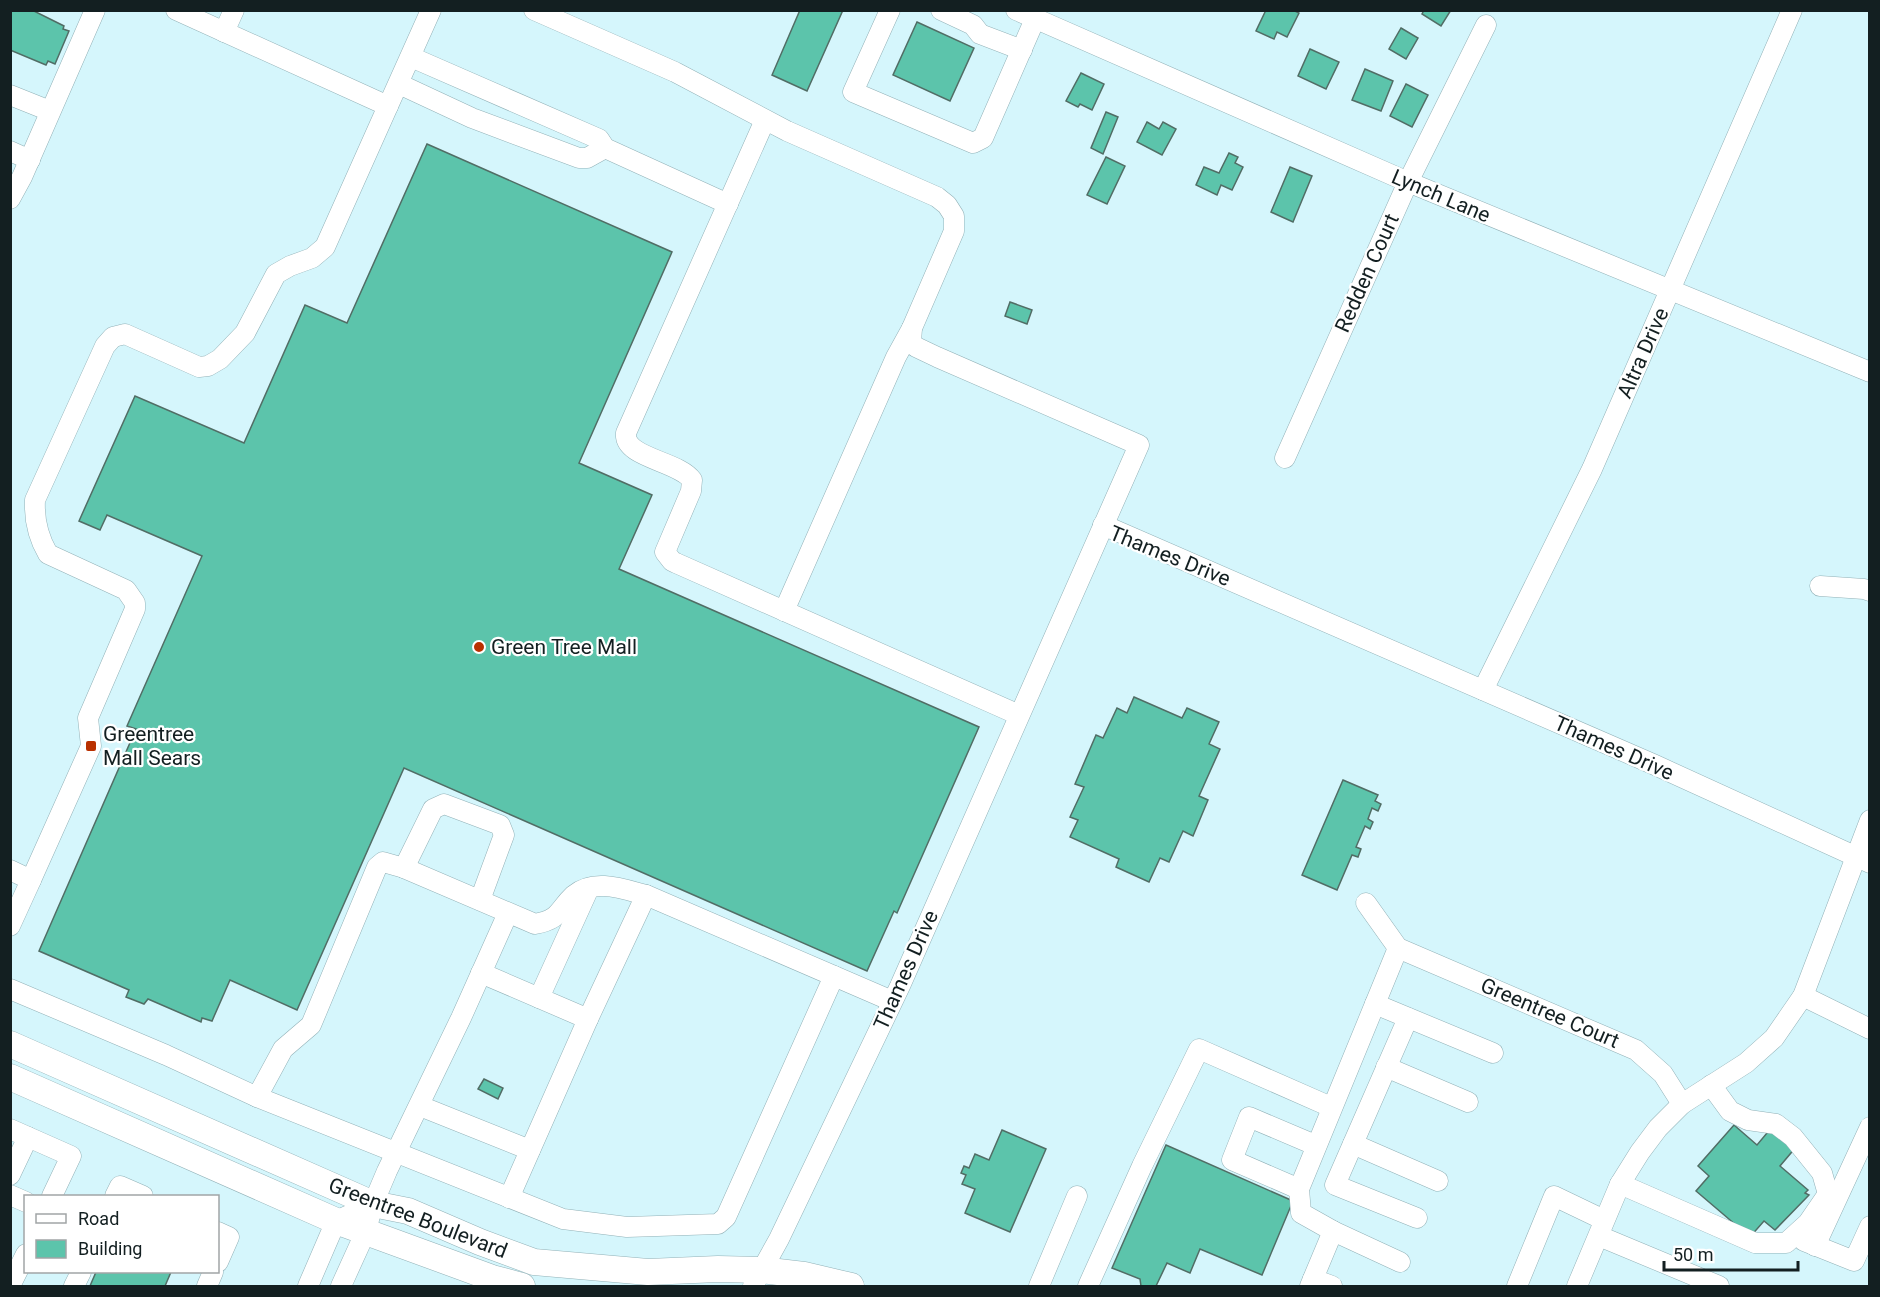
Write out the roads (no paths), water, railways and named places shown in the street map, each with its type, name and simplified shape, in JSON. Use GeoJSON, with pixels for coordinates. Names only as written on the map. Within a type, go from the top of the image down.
{"type":"FeatureCollection","features":[{"type":"Feature","properties":{"kind":"main road","name":"Greentree Boulevard"},"geometry":{"type":"LineString","coordinates":[[10,1044],[373,1204],[408,1211],[534,1262],[648,1272],[718,1269],[757,1278],[804,1275],[851,1287]]}},
{"type":"Feature","properties":{"kind":"main road","name":"Greentree Boulevard"},"geometry":{"type":"LineString","coordinates":[[10,1077],[336,1221],[522,1287]]}},
{"type":"Feature","properties":{"kind":"street"},"geometry":{"type":"LineString","coordinates":[[10,199],[30,160],[95,10]]}},
{"type":"Feature","properties":{"kind":"street"},"geometry":{"type":"LineString","coordinates":[[224,32],[234,10]]}},
{"type":"Feature","properties":{"kind":"street"},"geometry":{"type":"LineString","coordinates":[[10,926],[91,746],[88,718],[135,609],[134,599],[126,590],[48,554],[42,544],[36,524],[35,500],[93,369],[108,341],[125,334],[199,367],[208,366],[220,359],[252,324],[276,274],[312,258],[325,247],[431,10]]}},
{"type":"Feature","properties":{"kind":"street"},"geometry":{"type":"LineString","coordinates":[[534,10],[675,72],[765,120],[924,190],[947,205],[954,216],[954,231],[784,611]]}},
{"type":"Feature","properties":{"kind":"street"},"geometry":{"type":"LineString","coordinates":[[891,10],[853,92],[973,143],[984,138],[1035,19]]}},
{"type":"Feature","properties":{"kind":"street"},"geometry":{"type":"LineString","coordinates":[[941,10],[973,25],[980,34],[1022,50]]}},
{"type":"Feature","properties":{"kind":"street","name":"Lynch Lane"},"geometry":{"type":"LineString","coordinates":[[1016,10],[1408,182],[1869,372]]}},
{"type":"Feature","properties":{"kind":"street","name":"Altra Drive"},"geometry":{"type":"LineString","coordinates":[[1483,690],[1592,469],[1792,10]]}},
{"type":"Feature","properties":{"kind":"street"},"geometry":{"type":"LineString","coordinates":[[180,11],[388,106]]}},
{"type":"Feature","properties":{"kind":"street","name":"Redden Court"},"geometry":{"type":"LineString","coordinates":[[1285,458],[1408,182],[1486,24]]}},
{"type":"Feature","properties":{"kind":"street"},"geometry":{"type":"LineString","coordinates":[[411,57],[599,139],[605,148],[728,204]]}},
{"type":"Feature","properties":{"kind":"street"},"geometry":{"type":"LineString","coordinates":[[399,84],[472,118],[579,158],[587,158],[605,148]]}},
{"type":"Feature","properties":{"kind":"street"},"geometry":{"type":"LineString","coordinates":[[10,95],[50,111]]}},
{"type":"Feature","properties":{"kind":"street"},"geometry":{"type":"LineString","coordinates":[[765,120],[626,437],[634,450],[682,470],[692,480],[691,491],[665,552],[672,561],[1019,715]]}},
{"type":"Feature","properties":{"kind":"street"},"geometry":{"type":"LineString","coordinates":[[10,151],[30,160]]}},
{"type":"Feature","properties":{"kind":"street"},"geometry":{"type":"LineString","coordinates":[[912,328],[911,342],[916,347],[1139,445],[1103,525]]}},
{"type":"Feature","properties":{"kind":"street","name":"Thames Drive"},"geometry":{"type":"LineString","coordinates":[[757,1278],[779,1239],[892,1001],[1103,525],[1665,770],[1862,860]]}},
{"type":"Feature","properties":{"kind":"street"},"geometry":{"type":"LineString","coordinates":[[1820,586],[1869,591]]}},
{"type":"Feature","properties":{"kind":"street"},"geometry":{"type":"LineString","coordinates":[[404,868],[433,809],[444,804],[500,825],[504,835],[480,900]]}},
{"type":"Feature","properties":{"kind":"street"},"geometry":{"type":"LineString","coordinates":[[1577,1287],[1620,1184],[1652,1136],[1682,1104],[1746,1063],[1774,1038],[1803,996],[1862,860],[1869,820]]}},
{"type":"Feature","properties":{"kind":"street"},"geometry":{"type":"LineString","coordinates":[[257,1097],[284,1048],[311,1025],[377,867],[383,862],[404,868],[535,924],[550,921],[573,896],[584,889],[607,885],[646,895],[892,1001]]}},
{"type":"Feature","properties":{"kind":"street"},"geometry":{"type":"LineString","coordinates":[[10,870],[31,880]]}},
{"type":"Feature","properties":{"kind":"street"},"geometry":{"type":"LineString","coordinates":[[539,998],[589,888]]}},
{"type":"Feature","properties":{"kind":"street"},"geometry":{"type":"LineString","coordinates":[[509,1198],[646,895]]}},
{"type":"Feature","properties":{"kind":"street"},"geometry":{"type":"LineString","coordinates":[[1366,903],[1398,948],[1315,1145],[1299,1189],[1301,1213],[1333,1231],[1400,1262]]}},
{"type":"Feature","properties":{"kind":"street"},"geometry":{"type":"LineString","coordinates":[[340,1287],[366,1231],[373,1204],[395,1154],[420,1106],[508,913]]}},
{"type":"Feature","properties":{"kind":"street","name":"Greentree Court"},"geometry":{"type":"LineString","coordinates":[[1398,948],[1636,1050],[1663,1074],[1682,1104]]}},
{"type":"Feature","properties":{"kind":"street"},"geometry":{"type":"LineString","coordinates":[[481,973],[588,1019]]}},
{"type":"Feature","properties":{"kind":"street"},"geometry":{"type":"LineString","coordinates":[[10,989],[166,1055],[257,1097],[395,1154],[563,1219],[627,1227],[718,1224],[726,1217],[834,976]]}},
{"type":"Feature","properties":{"kind":"street"},"geometry":{"type":"LineString","coordinates":[[1803,996],[1869,1029]]}},
{"type":"Feature","properties":{"kind":"street"},"geometry":{"type":"LineString","coordinates":[[1375,1004],[1493,1053]]}},
{"type":"Feature","properties":{"kind":"street"},"geometry":{"type":"LineString","coordinates":[[1408,1018],[1335,1185],[1417,1218]]}},
{"type":"Feature","properties":{"kind":"street"},"geometry":{"type":"LineString","coordinates":[[1088,1287],[1142,1166],[1199,1049],[1331,1107]]}},
{"type":"Feature","properties":{"kind":"street"},"geometry":{"type":"LineString","coordinates":[[1386,1067],[1468,1102]]}},
{"type":"Feature","properties":{"kind":"street"},"geometry":{"type":"LineString","coordinates":[[1620,1184],[1755,1243],[1786,1242],[1808,1223],[1828,1194],[1822,1173],[1794,1137],[1776,1125],[1748,1120],[1730,1111],[1711,1085]]}},
{"type":"Feature","properties":{"kind":"street"},"geometry":{"type":"LineString","coordinates":[[420,1106],[530,1150]]}},
{"type":"Feature","properties":{"kind":"street"},"geometry":{"type":"LineString","coordinates":[[1299,1189],[1232,1160],[1250,1117],[1315,1145]]}},
{"type":"Feature","properties":{"kind":"street"},"geometry":{"type":"LineString","coordinates":[[1815,1246],[1869,1127]]}},
{"type":"Feature","properties":{"kind":"street"},"geometry":{"type":"LineString","coordinates":[[10,1175],[19,1133],[71,1156],[53,1195]]}},
{"type":"Feature","properties":{"kind":"street"},"geometry":{"type":"LineString","coordinates":[[1353,1144],[1438,1180]]}},
{"type":"Feature","properties":{"kind":"street"},"geometry":{"type":"LineString","coordinates":[[116,1195],[120,1186],[139,1195]]}},
{"type":"Feature","properties":{"kind":"street"},"geometry":{"type":"LineString","coordinates":[[10,1195],[24,1201]]}},
{"type":"Feature","properties":{"kind":"street"},"geometry":{"type":"LineString","coordinates":[[1040,1287],[1077,1196]]}},
{"type":"Feature","properties":{"kind":"street"},"geometry":{"type":"LineString","coordinates":[[1517,1287],[1554,1196],[1601,1228],[1719,1287]]}},
{"type":"Feature","properties":{"kind":"street"},"geometry":{"type":"LineString","coordinates":[[308,1287],[336,1221],[373,1204]]}},
{"type":"Feature","properties":{"kind":"street"},"geometry":{"type":"LineString","coordinates":[[1794,1236],[1854,1261],[1869,1226]]}},
{"type":"Feature","properties":{"kind":"street"},"geometry":{"type":"LineString","coordinates":[[1332,1287],[1312,1283],[1333,1231]]}},
{"type":"Feature","properties":{"kind":"street"},"geometry":{"type":"LineString","coordinates":[[219,1232],[229,1237],[219,1260]]}},
{"type":"Feature","properties":{"kind":"street"},"geometry":{"type":"LineString","coordinates":[[10,1286],[24,1258]]}},
{"type":"Feature","properties":{"kind":"street"},"geometry":{"type":"LineString","coordinates":[[74,1287],[81,1273]]}},
{"type":"Feature","properties":{"kind":"street"},"geometry":{"type":"LineString","coordinates":[[207,1287],[213,1273]]}},
{"type":"Feature","properties":{"kind":"place","name":"Green Tree Mall"},"geometry":{"type":"Point","coordinates":[479,647]}},
{"type":"Feature","properties":{"kind":"place","name":"Greentree Mall Sears"},"geometry":{"type":"Point","coordinates":[91,746]}}]}
